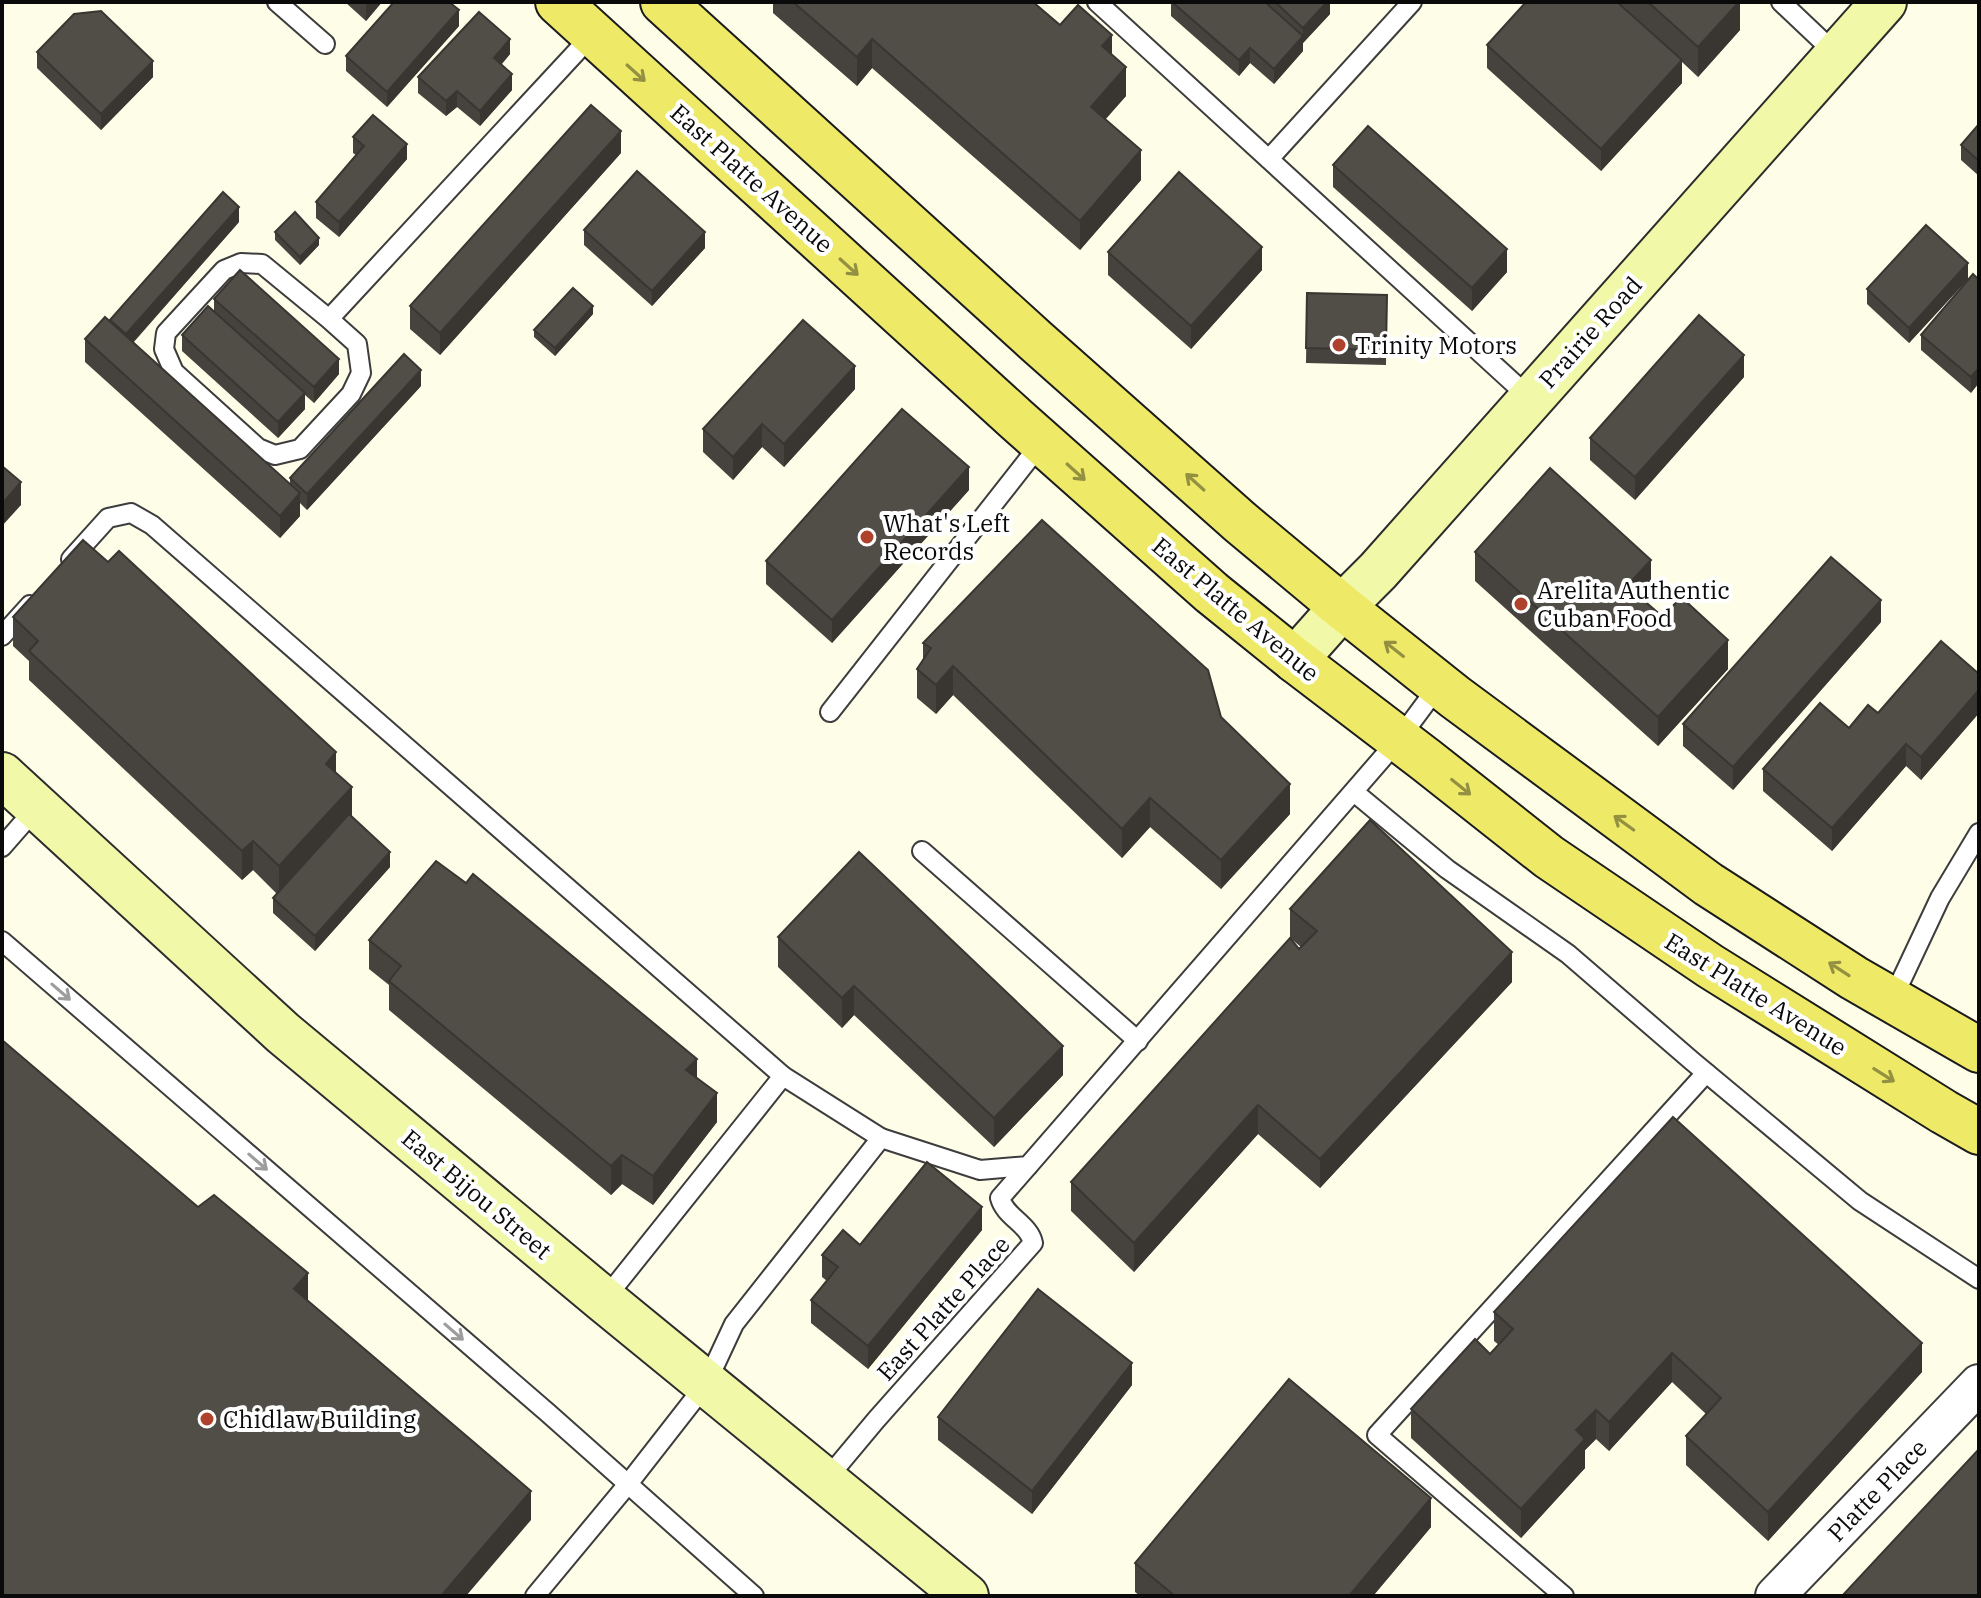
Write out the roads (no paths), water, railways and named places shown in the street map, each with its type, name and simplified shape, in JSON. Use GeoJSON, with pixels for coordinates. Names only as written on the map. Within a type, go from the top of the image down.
{"type":"FeatureCollection","features":[{"type":"Feature","properties":{"kind":"main road","name":"East Platte Avenue"},"geometry":{"type":"LineString","coordinates":[[558,2],[1042,442],[1212,593],[1295,660],[1549,857],[1710,966],[1979,1132]]}},
{"type":"Feature","properties":{"kind":"main road"},"geometry":{"type":"LineString","coordinates":[[663,2],[1240,522],[1439,685],[1708,884],[1854,978],[1979,1050]]}},
{"type":"Feature","properties":{"kind":"street","name":"Prairie Road"},"geometry":{"type":"LineString","coordinates":[[1295,660],[1378,571],[1884,2]]}},
{"type":"Feature","properties":{"kind":"street","name":"East Bijou Street"},"geometry":{"type":"LineString","coordinates":[[2,775],[283,1033],[825,1481],[955,1593]]}},
{"type":"Feature","properties":{"kind":"street","name":"Platte Place"},"geometry":{"type":"LineString","coordinates":[[1775,1596],[1979,1384]]}},
{"type":"Feature","properties":{"kind":"lane"},"geometry":{"type":"LineString","coordinates":[[277,2],[325,44]]}},
{"type":"Feature","properties":{"kind":"lane"},"geometry":{"type":"LineString","coordinates":[[1097,2],[1531,399]]}},
{"type":"Feature","properties":{"kind":"lane"},"geometry":{"type":"LineString","coordinates":[[1269,159],[1412,2]]}},
{"type":"Feature","properties":{"kind":"lane"},"geometry":{"type":"LineString","coordinates":[[1781,2],[1837,55]]}},
{"type":"Feature","properties":{"kind":"lane"},"geometry":{"type":"LineString","coordinates":[[329,319],[593,34]]}},
{"type":"Feature","properties":{"kind":"lane"},"geometry":{"type":"LineString","coordinates":[[241,263],[262,264],[329,319],[357,344],[361,373],[351,394],[300,449],[275,455],[258,448],[174,372],[164,349],[166,333],[224,270],[241,263]]}},
{"type":"Feature","properties":{"kind":"lane"},"geometry":{"type":"LineString","coordinates":[[830,712],[1042,442]]}},
{"type":"Feature","properties":{"kind":"lane"},"geometry":{"type":"LineString","coordinates":[[2,636],[108,518],[131,513],[152,525],[783,1076],[881,1138],[980,1170],[1028,1166],[1354,792],[1439,685]]}},
{"type":"Feature","properties":{"kind":"lane"},"geometry":{"type":"LineString","coordinates":[[1354,792],[1447,869],[1568,954],[1860,1201],[1979,1279]]}},
{"type":"Feature","properties":{"kind":"lane"},"geometry":{"type":"LineString","coordinates":[[2,847],[37,807]]}},
{"type":"Feature","properties":{"kind":"lane"},"geometry":{"type":"LineString","coordinates":[[1892,1000],[1940,898],[1979,833]]}},
{"type":"Feature","properties":{"kind":"lane"},"geometry":{"type":"LineString","coordinates":[[922,851],[1138,1041]]}},
{"type":"Feature","properties":{"kind":"lane"},"geometry":{"type":"LineString","coordinates":[[2,941],[754,1596]]}},
{"type":"Feature","properties":{"kind":"lane"},"geometry":{"type":"LineString","coordinates":[[1564,1596],[1377,1435],[1706,1073]]}},
{"type":"Feature","properties":{"kind":"lane"},"geometry":{"type":"LineString","coordinates":[[604,1300],[783,1076]]}},
{"type":"Feature","properties":{"kind":"lane"},"geometry":{"type":"LineString","coordinates":[[535,1596],[706,1384],[734,1324],[881,1138]]}},
{"type":"Feature","properties":{"kind":"lane","name":"East Platte Place"},"geometry":{"type":"LineString","coordinates":[[825,1481],[1033,1243],[1031,1236],[1002,1206],[1000,1198],[1028,1166]]}},
{"type":"Feature","properties":{"kind":"place","name":"Trinity Motors"},"geometry":{"type":"Point","coordinates":[1339,345]}},
{"type":"Feature","properties":{"kind":"place","name":"What's Left Records"},"geometry":{"type":"Point","coordinates":[867,537]}},
{"type":"Feature","properties":{"kind":"place","name":"Arelita Authentic Cuban Food"},"geometry":{"type":"Point","coordinates":[1521,604]}},
{"type":"Feature","properties":{"kind":"place","name":"Chidlaw Building"},"geometry":{"type":"Point","coordinates":[207,1419]}}]}
